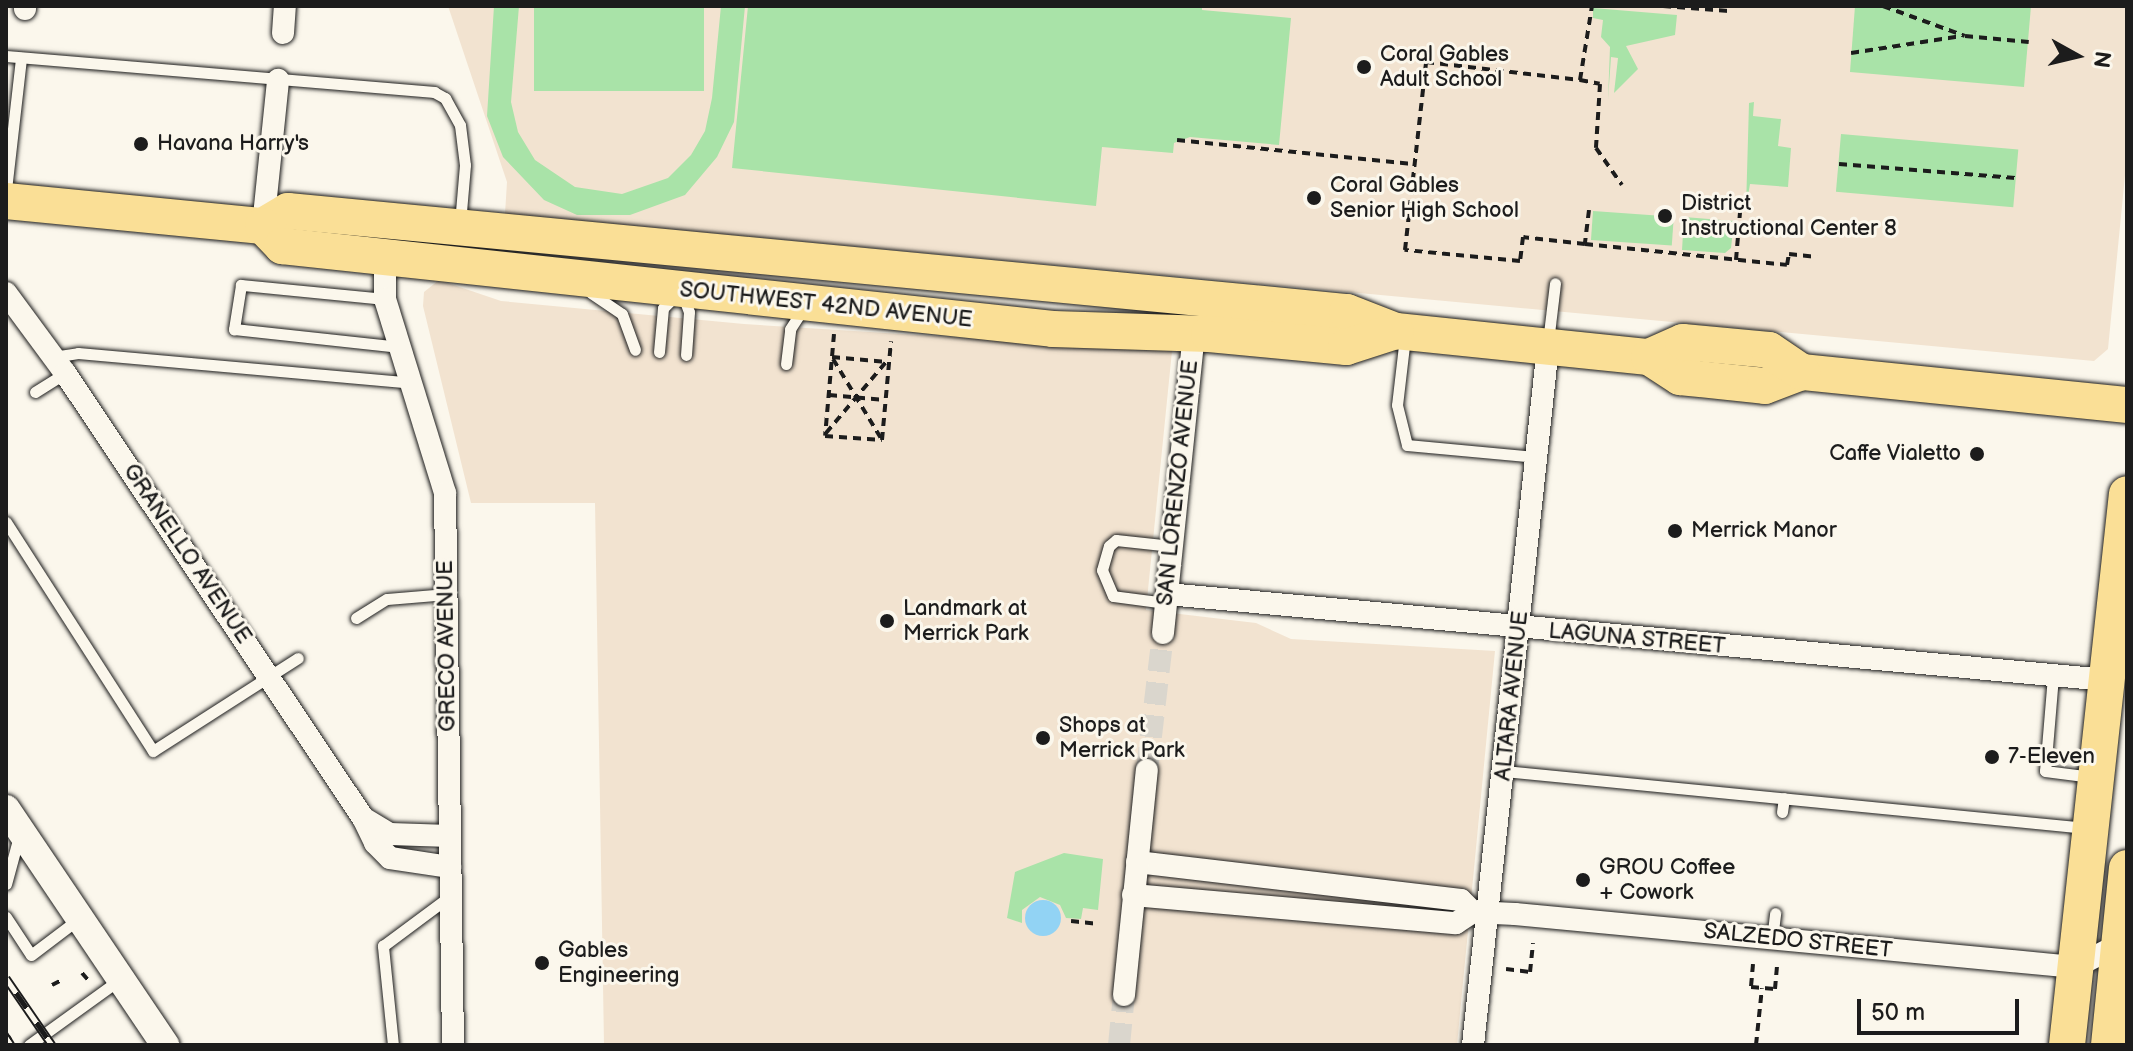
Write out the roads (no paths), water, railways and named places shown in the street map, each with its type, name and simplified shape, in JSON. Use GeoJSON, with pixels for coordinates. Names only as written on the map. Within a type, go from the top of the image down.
{"type":"FeatureCollection","features":[{"type":"Feature","properties":{"kind":"main road","name":"SOUTHWEST 42ND AVENUE"},"geometry":{"type":"LineString","coordinates":[[6,201],[263,226],[288,211],[1347,312],[1401,332],[1649,357],[1683,342],[1769,350],[1802,372],[2127,405]]}},
{"type":"Feature","properties":{"kind":"main road","name":"SOUTHWEST 42ND AVENUE"},"geometry":{"type":"LineString","coordinates":[[263,226],[282,246],[560,272],[805,306],[1053,329],[1194,333],[1346,347],[1401,332]]}},
{"type":"Feature","properties":{"kind":"main road"},"geometry":{"type":"LineString","coordinates":[[681,290],[685,249]]}},
{"type":"Feature","properties":{"kind":"main road"},"geometry":{"type":"LineString","coordinates":[[2067,1045],[2127,494]]}},
{"type":"Feature","properties":{"kind":"main road"},"geometry":{"type":"LineString","coordinates":[[2109,1045],[2127,868]]}},
{"type":"Feature","properties":{"kind":"street"},"geometry":{"type":"LineString","coordinates":[[283,33],[285,6]]}},
{"type":"Feature","properties":{"kind":"street"},"geometry":{"type":"LineString","coordinates":[[263,226],[278,80]]}},
{"type":"Feature","properties":{"kind":"street","name":"GRECO AVENUE"},"geometry":{"type":"LineString","coordinates":[[385,256],[385,299],[443,477],[453,1045]]}},
{"type":"Feature","properties":{"kind":"street","name":"GRANELLO AVENUE"},"geometry":{"type":"LineString","coordinates":[[6,293],[59,365],[269,677],[363,818],[375,843],[390,858],[450,867]]}},
{"type":"Feature","properties":{"kind":"street","name":"SAN LORENZO AVENUE"},"geometry":{"type":"LineString","coordinates":[[1163,633],[1194,333]]}},
{"type":"Feature","properties":{"kind":"street","name":"ALTARA AVENUE"},"geometry":{"type":"LineString","coordinates":[[1473,1045],[1481,912],[1504,771],[1548,347]]}},
{"type":"Feature","properties":{"kind":"street","name":"LAGUNA STREET"},"geometry":{"type":"LineString","coordinates":[[1166,598],[2107,680]]}},
{"type":"Feature","properties":{"kind":"street"},"geometry":{"type":"LineString","coordinates":[[1124,995],[1147,770]]}},
{"type":"Feature","properties":{"kind":"street"},"geometry":{"type":"LineString","coordinates":[[363,818],[390,834],[450,836]]}},
{"type":"Feature","properties":{"kind":"street"},"geometry":{"type":"LineString","coordinates":[[11,823],[80,918],[165,1045]]}},
{"type":"Feature","properties":{"kind":"street","name":"SALZEDO STREET"},"geometry":{"type":"LineString","coordinates":[[1137,862],[1461,900],[1481,912],[2075,967]]}},
{"type":"Feature","properties":{"kind":"street"},"geometry":{"type":"LineString","coordinates":[[1241,905],[1244,875]]}},
{"type":"Feature","properties":{"kind":"street","name":"SALZEDO STREET"},"geometry":{"type":"LineString","coordinates":[[1133,895],[1456,923],[1481,912]]}},
{"type":"Feature","properties":{"kind":"street"},"geometry":{"type":"LineString","coordinates":[[2075,967],[2118,945]]}},
{"type":"Feature","properties":{"kind":"lane"},"geometry":{"type":"LineString","coordinates":[[6,56],[434,92],[445,98],[460,125],[464,146],[459,228]]}},
{"type":"Feature","properties":{"kind":"lane"},"geometry":{"type":"LineString","coordinates":[[6,190],[21,58]]}},
{"type":"Feature","properties":{"kind":"lane"},"geometry":{"type":"LineString","coordinates":[[560,272],[622,314],[635,350]]}},
{"type":"Feature","properties":{"kind":"lane"},"geometry":{"type":"LineString","coordinates":[[1548,347],[1555,283]]}},
{"type":"Feature","properties":{"kind":"lane"},"geometry":{"type":"LineString","coordinates":[[385,299],[241,285],[234,329],[401,348]]}},
{"type":"Feature","properties":{"kind":"lane"},"geometry":{"type":"LineString","coordinates":[[659,352],[663,308],[681,290],[689,312],[686,355]]}},
{"type":"Feature","properties":{"kind":"lane"},"geometry":{"type":"LineString","coordinates":[[786,364],[790,329],[805,306]]}},
{"type":"Feature","properties":{"kind":"lane"},"geometry":{"type":"LineString","coordinates":[[1401,332],[1397,405],[1407,445],[1537,457]]}},
{"type":"Feature","properties":{"kind":"lane"},"geometry":{"type":"LineString","coordinates":[[35,392],[59,365],[78,353],[413,383]]}},
{"type":"Feature","properties":{"kind":"lane"},"geometry":{"type":"LineString","coordinates":[[6,522],[153,751],[298,658]]}},
{"type":"Feature","properties":{"kind":"lane"},"geometry":{"type":"LineString","coordinates":[[1166,598],[1113,596],[1102,570],[1109,546],[1116,540],[1172,546]]}},
{"type":"Feature","properties":{"kind":"lane"},"geometry":{"type":"LineString","coordinates":[[356,618],[387,599],[447,594]]}},
{"type":"Feature","properties":{"kind":"lane"},"geometry":{"type":"LineString","coordinates":[[2053,676],[2045,771],[2096,777]]}},
{"type":"Feature","properties":{"kind":"lane"},"geometry":{"type":"LineString","coordinates":[[1504,771],[2091,828]]}},
{"type":"Feature","properties":{"kind":"lane"},"geometry":{"type":"LineString","coordinates":[[1782,812],[1784,798]]}},
{"type":"Feature","properties":{"kind":"lane"},"geometry":{"type":"LineString","coordinates":[[6,884],[11,823]]}},
{"type":"Feature","properties":{"kind":"lane"},"geometry":{"type":"LineString","coordinates":[[393,1045],[383,946],[451,895]]}},
{"type":"Feature","properties":{"kind":"lane"},"geometry":{"type":"LineString","coordinates":[[1772,939],[1775,913]]}},
{"type":"Feature","properties":{"kind":"lane"},"geometry":{"type":"LineString","coordinates":[[6,917],[31,955],[80,918]]}},
{"type":"Feature","properties":{"kind":"lane"},"geometry":{"type":"LineString","coordinates":[[29,1045],[121,978]]}},
{"type":"Feature","properties":{"kind":"water"},"geometry":{"type":"Polygon","coordinates":[[[1043,900],[1056,905],[1061,918],[1056,931],[1043,936],[1030,931],[1025,918],[1030,905],[1043,900]]]}},
{"type":"Feature","properties":{"kind":"tunnel"},"geometry":{"type":"LineString","coordinates":[[1147,770],[1163,633]]}},
{"type":"Feature","properties":{"kind":"tunnel"},"geometry":{"type":"LineString","coordinates":[[1119,1045],[1124,995]]}},
{"type":"Feature","properties":{"kind":"railway"},"geometry":{"type":"LineString","coordinates":[[6,978],[52,1045]]}},
{"type":"Feature","properties":{"kind":"railway"},"geometry":{"type":"LineString","coordinates":[[6,1037],[11,1045]]}},
{"type":"Feature","properties":{"kind":"place","name":"Coral Gables Adult School"},"geometry":{"type":"Point","coordinates":[1364,67]}},
{"type":"Feature","properties":{"kind":"place","name":"Havana Harry's"},"geometry":{"type":"Point","coordinates":[141,144]}},
{"type":"Feature","properties":{"kind":"place","name":"Coral Gables Senior High School"},"geometry":{"type":"Point","coordinates":[1314,198]}},
{"type":"Feature","properties":{"kind":"place","name":"District Instructional Center 8"},"geometry":{"type":"Point","coordinates":[1665,216]}},
{"type":"Feature","properties":{"kind":"place","name":"Caffe Vialetto"},"geometry":{"type":"Point","coordinates":[1977,454]}},
{"type":"Feature","properties":{"kind":"place","name":"Merrick Manor"},"geometry":{"type":"Point","coordinates":[1675,531]}},
{"type":"Feature","properties":{"kind":"place","name":"Landmark at Merrick Park"},"geometry":{"type":"Point","coordinates":[887,621]}},
{"type":"Feature","properties":{"kind":"place","name":"Shops at Merrick Park"},"geometry":{"type":"Point","coordinates":[1043,738]}},
{"type":"Feature","properties":{"kind":"place","name":"7-Eleven"},"geometry":{"type":"Point","coordinates":[1992,757]}},
{"type":"Feature","properties":{"kind":"place","name":"GROU Coffee + Cowork"},"geometry":{"type":"Point","coordinates":[1583,880]}},
{"type":"Feature","properties":{"kind":"place","name":"Gables Engineering"},"geometry":{"type":"Point","coordinates":[542,963]}}]}
